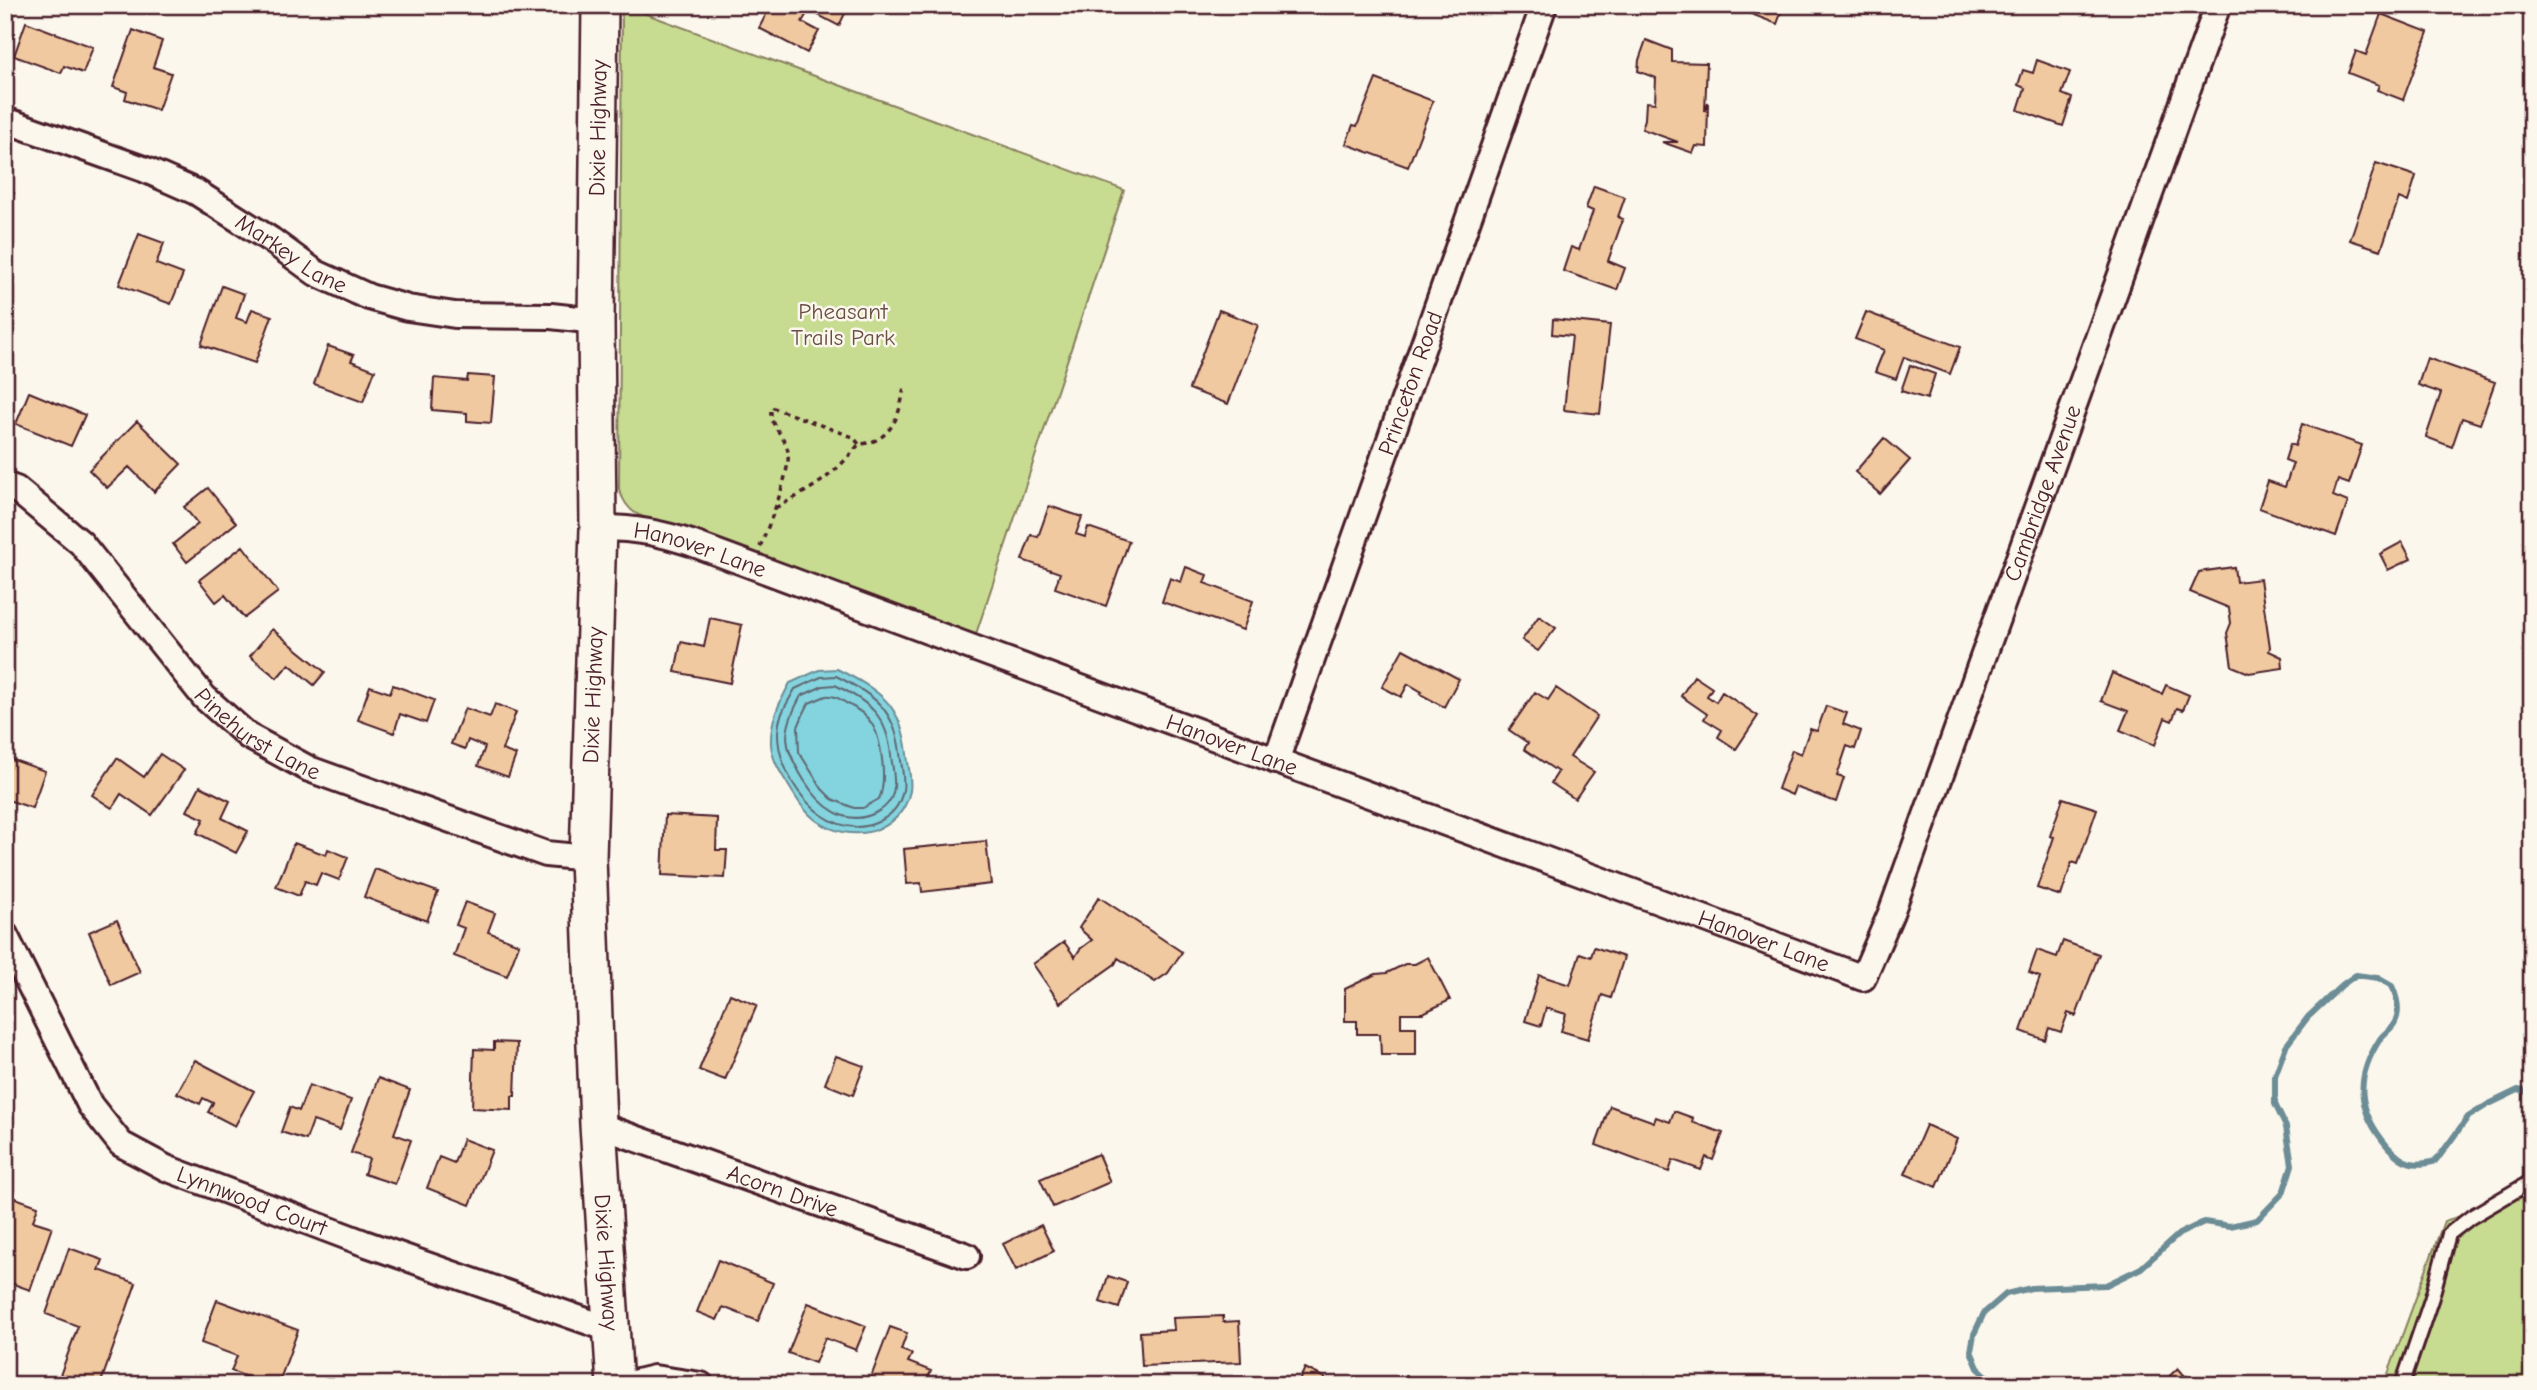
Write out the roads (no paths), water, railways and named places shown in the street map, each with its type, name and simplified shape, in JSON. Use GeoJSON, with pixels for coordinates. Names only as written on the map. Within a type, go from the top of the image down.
{"type":"FeatureCollection","features":[{"type":"Feature","properties":{"kind":"main road","name":"Dixie Highway"},"geometry":{"type":"LineString","coordinates":[[600,5],[596,321],[597,528],[588,858],[598,1125],[615,1385]]}},
{"type":"Feature","properties":{"kind":"street","name":"Princeton Road"},"geometry":{"type":"LineString","coordinates":[[1276,761],[1544,5]]}},
{"type":"Feature","properties":{"kind":"street","name":"Cambridge Avenue"},"geometry":{"type":"LineString","coordinates":[[1863,978],[1899,891],[2218,5]]}},
{"type":"Feature","properties":{"kind":"street","name":"Markey Lane"},"geometry":{"type":"LineString","coordinates":[[5,120],[146,170],[196,192],[316,272],[369,297],[408,308],[455,314],[551,316],[596,321]]}},
{"type":"Feature","properties":{"kind":"street","name":"Pinehurst Lane"},"geometry":{"type":"LineString","coordinates":[[5,485],[16,489],[81,543],[204,696],[248,736],[309,769],[546,853],[588,858]]}},
{"type":"Feature","properties":{"kind":"street","name":"Hanover Lane"},"geometry":{"type":"LineString","coordinates":[[597,528],[623,527],[656,531],[753,565],[1863,978]]}},
{"type":"Feature","properties":{"kind":"street","name":"Lynnwood Court"},"geometry":{"type":"LineString","coordinates":[[5,935],[90,1105],[121,1144],[166,1168],[352,1238],[612,1330]]}},
{"type":"Feature","properties":{"kind":"street","name":"Acorn Drive"},"geometry":{"type":"LineString","coordinates":[[598,1125],[967,1256]]}},
{"type":"Feature","properties":{"kind":"street"},"geometry":{"type":"LineString","coordinates":[[625,1385],[654,1378],[701,1385]]}},
{"type":"Feature","properties":{"kind":"lane"},"geometry":{"type":"LineString","coordinates":[[2402,1385],[2432,1297],[2449,1234],[2471,1217],[2532,1181]]}},
{"type":"Feature","properties":{"kind":"water"},"geometry":{"type":"Polygon","coordinates":[[[837,669],[865,684],[886,701],[900,723],[904,737],[910,777],[910,791],[905,806],[885,826],[872,831],[844,832],[830,828],[812,817],[784,778],[772,749],[774,720],[790,683],[819,670],[837,669]]]}},
{"type":"Feature","properties":{"kind":"waterway"},"geometry":{"type":"LineString","coordinates":[[2017,1385],[1990,1379],[1978,1368],[1971,1351],[1974,1334],[1984,1313],[2006,1294],[2031,1288],[2106,1285],[2141,1268],[2179,1234],[2204,1222],[2230,1226],[2257,1220],[2283,1193],[2292,1165],[2286,1127],[2275,1104],[2275,1076],[2286,1046],[2308,1017],[2356,975],[2378,978],[2392,986],[2397,999],[2397,1017],[2372,1054],[2363,1081],[2363,1094],[2370,1121],[2388,1147],[2399,1157],[2416,1164],[2436,1161],[2468,1117],[2518,1090],[2532,1093]]}},
{"type":"Feature","properties":{"kind":"park label","name":"Pheasant Trails Park"},"geometry":{"type":"Point","coordinates":[843,324]}}]}
